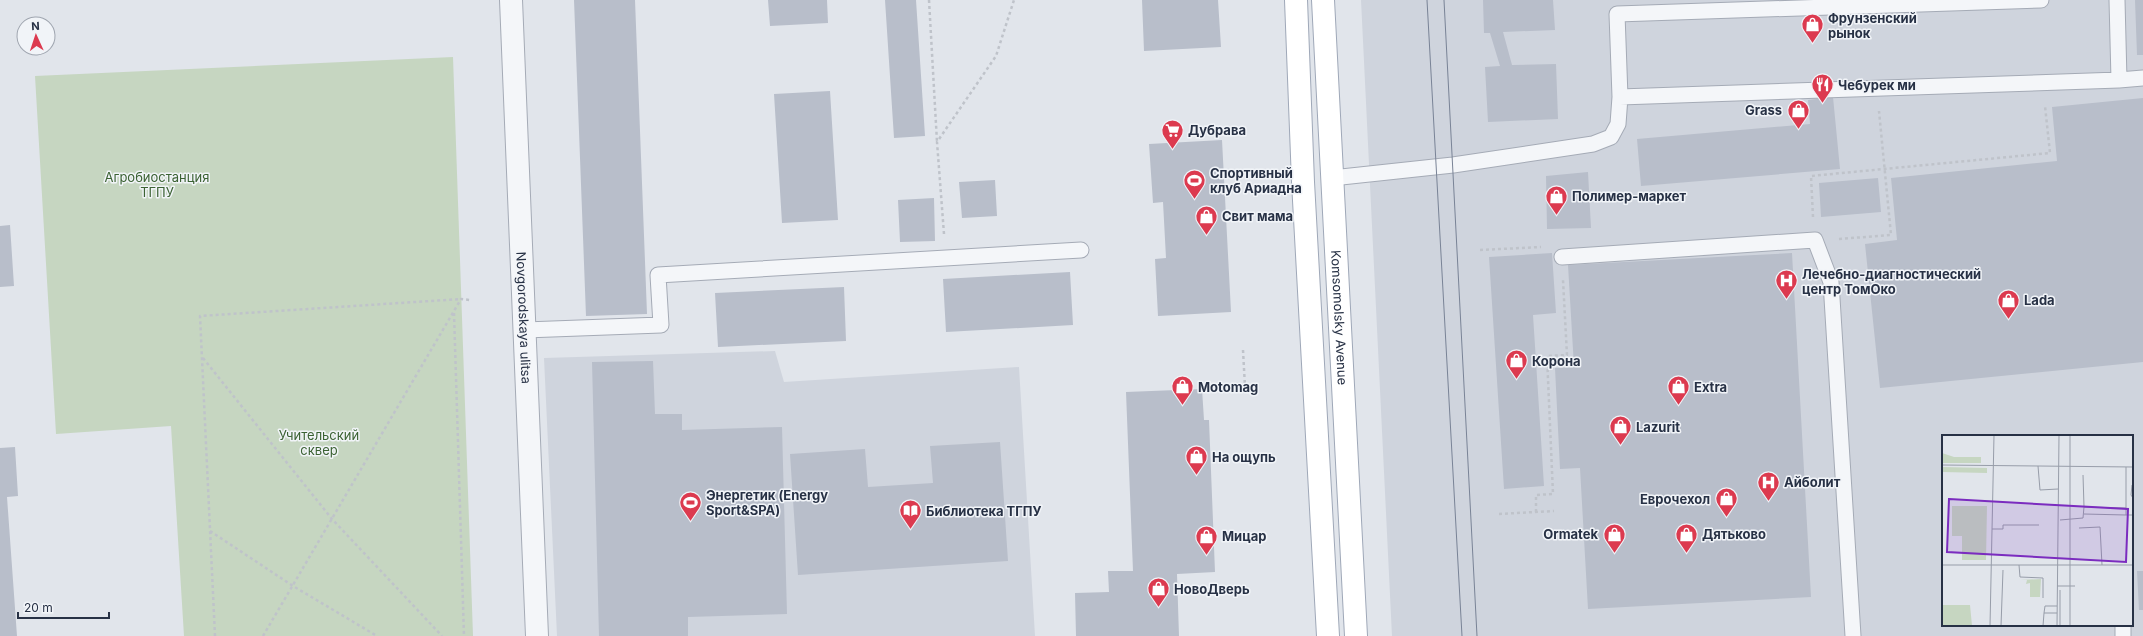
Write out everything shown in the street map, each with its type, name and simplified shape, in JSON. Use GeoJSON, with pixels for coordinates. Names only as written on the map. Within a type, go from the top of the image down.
{"type":"FeatureCollection","features":[{"type":"Feature","properties":{"kind":"main road"},"geometry":{"type":"LineString","coordinates":[[1296,0],[1303,182],[1328,636]]}},
{"type":"Feature","properties":{"kind":"main road","name":"Komsomolsky Avenue"},"geometry":{"type":"LineString","coordinates":[[1323,0],[1356,636]]}},
{"type":"Feature","properties":{"kind":"street","name":"Novgorodskaya ulitsa"},"geometry":{"type":"LineString","coordinates":[[511,0],[537,636]]}},
{"type":"Feature","properties":{"kind":"lane"},"geometry":{"type":"LineString","coordinates":[[1332,178],[1453,165],[1593,144],[1611,136],[1618,124],[1620,97],[1615,7],[2041,0]]}},
{"type":"Feature","properties":{"kind":"lane"},"geometry":{"type":"LineString","coordinates":[[2117,0],[2119,80]]}},
{"type":"Feature","properties":{"kind":"lane"},"geometry":{"type":"LineString","coordinates":[[1620,97],[2043,83],[2143,78]]}},
{"type":"Feature","properties":{"kind":"lane"},"geometry":{"type":"LineString","coordinates":[[1562,257],[1815,240],[1832,282],[1854,636]]}},
{"type":"Feature","properties":{"kind":"lane"},"geometry":{"type":"LineString","coordinates":[[525,330],[661,325],[658,275],[1081,250]]}},
{"type":"Feature","properties":{"kind":"path"},"geometry":{"type":"LineString","coordinates":[[928,0],[946,258]]}},
{"type":"Feature","properties":{"kind":"path"},"geometry":{"type":"LineString","coordinates":[[937,142],[996,56],[1014,0]]}},
{"type":"Feature","properties":{"kind":"path"},"geometry":{"type":"LineString","coordinates":[[1877,88],[1885,170],[1891,235],[1815,240],[1811,176],[1885,170],[2050,153],[2043,83]]}},
{"type":"Feature","properties":{"kind":"path"},"geometry":{"type":"LineString","coordinates":[[1480,250],[1515,248]]}},
{"type":"Feature","properties":{"kind":"path"},"geometry":{"type":"LineString","coordinates":[[1536,512],[1536,495],[1553,494],[1546,356],[1567,355],[1563,282]]}},
{"type":"Feature","properties":{"kind":"path"},"geometry":{"type":"LineString","coordinates":[[263,636],[461,299]]}},
{"type":"Feature","properties":{"kind":"path"},"geometry":{"type":"LineString","coordinates":[[215,636],[200,316],[461,299],[470,300]]}},
{"type":"Feature","properties":{"kind":"path"},"geometry":{"type":"LineString","coordinates":[[454,311],[464,636]]}},
{"type":"Feature","properties":{"kind":"path"},"geometry":{"type":"LineString","coordinates":[[1243,350],[1245,387]]}},
{"type":"Feature","properties":{"kind":"path"},"geometry":{"type":"LineString","coordinates":[[202,357],[332,519],[442,636]]}},
{"type":"Feature","properties":{"kind":"path"},"geometry":{"type":"LineString","coordinates":[[1498,514],[1554,511]]}},
{"type":"Feature","properties":{"kind":"path"},"geometry":{"type":"LineString","coordinates":[[210,531],[293,586],[377,636]]}},
{"type":"Feature","properties":{"kind":"shaded area"},"geometry":{"type":"Polygon","coordinates":[[[1361,0],[2143,0],[2143,636],[1392,636],[1361,0]]]}},
{"type":"Feature","properties":{"kind":"shaded area"},"geometry":{"type":"Polygon","coordinates":[[[775,351],[784,382],[1019,367],[1035,636],[557,636],[544,358],[775,351]]]}},
{"type":"Feature","properties":{"kind":"green space"},"geometry":{"type":"Polygon","coordinates":[[[453,57],[473,636],[184,636],[171,426],[56,434],[35,76],[453,57]]]}},
{"type":"Feature","properties":{"kind":"building"},"geometry":{"type":"Polygon","coordinates":[[[574,0],[635,0],[647,314],[586,316],[574,0]]]}},
{"type":"Feature","properties":{"kind":"building"},"geometry":{"type":"Polygon","coordinates":[[[768,0],[827,0],[828,23],[770,26],[768,0]]]}},
{"type":"Feature","properties":{"kind":"building"},"geometry":{"type":"Polygon","coordinates":[[[885,0],[916,0],[925,136],[894,138],[885,0]]]}},
{"type":"Feature","properties":{"kind":"building"},"geometry":{"type":"Polygon","coordinates":[[[1142,0],[1218,0],[1221,47],[1144,51],[1142,0]]]}},
{"type":"Feature","properties":{"kind":"building"},"geometry":{"type":"Polygon","coordinates":[[[1483,0],[1553,0],[1555,30],[1503,32],[1512,65],[1556,64],[1558,119],[1488,122],[1485,67],[1500,66],[1490,33],[1484,33],[1483,0]]]}},
{"type":"Feature","properties":{"kind":"building"},"geometry":{"type":"Polygon","coordinates":[[[2135,0],[2143,0],[2143,55],[2137,55],[2135,0]]]}},
{"type":"Feature","properties":{"kind":"building"},"geometry":{"type":"Polygon","coordinates":[[[830,91],[838,220],[782,223],[774,94],[830,91]]]}},
{"type":"Feature","properties":{"kind":"building"},"geometry":{"type":"Polygon","coordinates":[[[1833,97],[1840,169],[1641,186],[1637,139],[1810,124],[1808,100],[1833,97]]]}},
{"type":"Feature","properties":{"kind":"building","name":"Lada"},"geometry":{"type":"Polygon","coordinates":[[[2143,98],[2143,362],[1880,388],[1865,244],[1897,240],[1891,178],[2057,161],[2052,107],[2143,98]]]}},
{"type":"Feature","properties":{"kind":"building"},"geometry":{"type":"Polygon","coordinates":[[[1222,140],[1231,312],[1158,316],[1155,259],[1166,258],[1163,202],[1153,203],[1149,144],[1222,140]]]}},
{"type":"Feature","properties":{"kind":"building"},"geometry":{"type":"Polygon","coordinates":[[[1588,172],[1591,228],[1547,229],[1546,176],[1588,172]]]}},
{"type":"Feature","properties":{"kind":"building"},"geometry":{"type":"Polygon","coordinates":[[[1878,178],[1881,212],[1821,217],[1819,183],[1878,178]]]}},
{"type":"Feature","properties":{"kind":"building"},"geometry":{"type":"Polygon","coordinates":[[[995,180],[997,216],[962,218],[959,182],[995,180]]]}},
{"type":"Feature","properties":{"kind":"building"},"geometry":{"type":"Polygon","coordinates":[[[934,198],[935,241],[900,242],[898,200],[934,198]]]}},
{"type":"Feature","properties":{"kind":"building"},"geometry":{"type":"Polygon","coordinates":[[[10,225],[14,286],[0,287],[0,226],[10,225]]]}},
{"type":"Feature","properties":{"kind":"building"},"geometry":{"type":"Polygon","coordinates":[[[1552,253],[1556,313],[1533,315],[1544,486],[1504,489],[1489,257],[1552,253]]]}},
{"type":"Feature","properties":{"kind":"building","name":"Extra"},"geometry":{"type":"Polygon","coordinates":[[[1792,253],[1811,597],[1588,609],[1580,468],[1560,469],[1555,368],[1574,367],[1568,265],[1792,253]]]}},
{"type":"Feature","properties":{"kind":"building"},"geometry":{"type":"Polygon","coordinates":[[[1070,272],[1073,325],[946,332],[943,279],[1070,272]]]}},
{"type":"Feature","properties":{"kind":"building"},"geometry":{"type":"Polygon","coordinates":[[[844,287],[846,341],[718,347],[715,293],[844,287]]]}},
{"type":"Feature","properties":{"kind":"building","name":"Энергетик (Energy Sport&SPA)"},"geometry":{"type":"Polygon","coordinates":[[[653,361],[655,414],[682,414],[682,430],[782,427],[787,614],[688,617],[688,636],[599,636],[592,362],[653,361]]]}},
{"type":"Feature","properties":{"kind":"building"},"geometry":{"type":"Polygon","coordinates":[[[1202,389],[1204,420],[1209,420],[1215,572],[1177,574],[1179,636],[1076,636],[1075,593],[1109,592],[1108,571],[1133,571],[1126,392],[1202,389]]]}},
{"type":"Feature","properties":{"kind":"building"},"geometry":{"type":"Polygon","coordinates":[[[1000,442],[1008,561],[798,575],[790,454],[865,449],[868,487],[933,483],[930,446],[1000,442]]]}},
{"type":"Feature","properties":{"kind":"building"},"geometry":{"type":"Polygon","coordinates":[[[15,447],[18,496],[7,497],[17,636],[0,636],[0,448],[15,447]]]}},
{"type":"Feature","properties":{"kind":"building"},"geometry":{"type":"Polygon","coordinates":[[[2137,571],[2143,571],[2143,610],[2139,610],[2137,571]]]}},
{"type":"Feature","properties":{"kind":"tram line"},"geometry":{"type":"LineString","coordinates":[[1427,0],[1462,636]]}},
{"type":"Feature","properties":{"kind":"tram line"},"geometry":{"type":"LineString","coordinates":[[1444,0],[1477,636]]}},
{"type":"Feature","properties":{"kind":"place","name":"Фрунзенский рынок"},"geometry":{"type":"Point","coordinates":[1813,44]}},
{"type":"Feature","properties":{"kind":"place","name":"Чебурек ми"},"geometry":{"type":"Point","coordinates":[1823,104]}},
{"type":"Feature","properties":{"kind":"place","name":"Grass"},"geometry":{"type":"Point","coordinates":[1798,130]}},
{"type":"Feature","properties":{"kind":"place","name":"Дубрава"},"geometry":{"type":"Point","coordinates":[1172,150]}},
{"type":"Feature","properties":{"kind":"place","name":"Спортивный клуб Ариадна"},"geometry":{"type":"Point","coordinates":[1194,200]}},
{"type":"Feature","properties":{"kind":"place","name":"Полимер-маркет"},"geometry":{"type":"Point","coordinates":[1556,216]}},
{"type":"Feature","properties":{"kind":"place","name":"Свит мама"},"geometry":{"type":"Point","coordinates":[1206,236]}},
{"type":"Feature","properties":{"kind":"place","name":"Лечебно-диагностический центр ТомОко"},"geometry":{"type":"Point","coordinates":[1787,300]}},
{"type":"Feature","properties":{"kind":"place","name":"Lada"},"geometry":{"type":"Point","coordinates":[2008,320]}},
{"type":"Feature","properties":{"kind":"place","name":"Корона"},"geometry":{"type":"Point","coordinates":[1516,380]}},
{"type":"Feature","properties":{"kind":"place","name":"Motomag"},"geometry":{"type":"Point","coordinates":[1182,406]}},
{"type":"Feature","properties":{"kind":"place","name":"Extra"},"geometry":{"type":"Point","coordinates":[1679,406]}},
{"type":"Feature","properties":{"kind":"place","name":"Lazurit"},"geometry":{"type":"Point","coordinates":[1620,446]}},
{"type":"Feature","properties":{"kind":"place","name":"На ощупь"},"geometry":{"type":"Point","coordinates":[1196,476]}},
{"type":"Feature","properties":{"kind":"place","name":"Айболит"},"geometry":{"type":"Point","coordinates":[1768,502]}},
{"type":"Feature","properties":{"kind":"place","name":"Еврочехол"},"geometry":{"type":"Point","coordinates":[1726,518]}},
{"type":"Feature","properties":{"kind":"place","name":"Энергетик (Energy Sport&SPA)"},"geometry":{"type":"Point","coordinates":[690,522]}},
{"type":"Feature","properties":{"kind":"place","name":"Библиотека ТГПУ"},"geometry":{"type":"Point","coordinates":[910,530]}},
{"type":"Feature","properties":{"kind":"place","name":"Ormatek"},"geometry":{"type":"Point","coordinates":[1614,554]}},
{"type":"Feature","properties":{"kind":"place","name":"Дятьково"},"geometry":{"type":"Point","coordinates":[1687,554]}},
{"type":"Feature","properties":{"kind":"place","name":"Мицар"},"geometry":{"type":"Point","coordinates":[1206,556]}},
{"type":"Feature","properties":{"kind":"place","name":"НовоДверь"},"geometry":{"type":"Point","coordinates":[1159,608]}},
{"type":"Feature","properties":{"kind":"park label","name":"Агробиостанция ТГПУ"},"geometry":{"type":"Point","coordinates":[157,184]}},
{"type":"Feature","properties":{"kind":"park label","name":"Учительский сквер"},"geometry":{"type":"Point","coordinates":[319,442]}}]}
